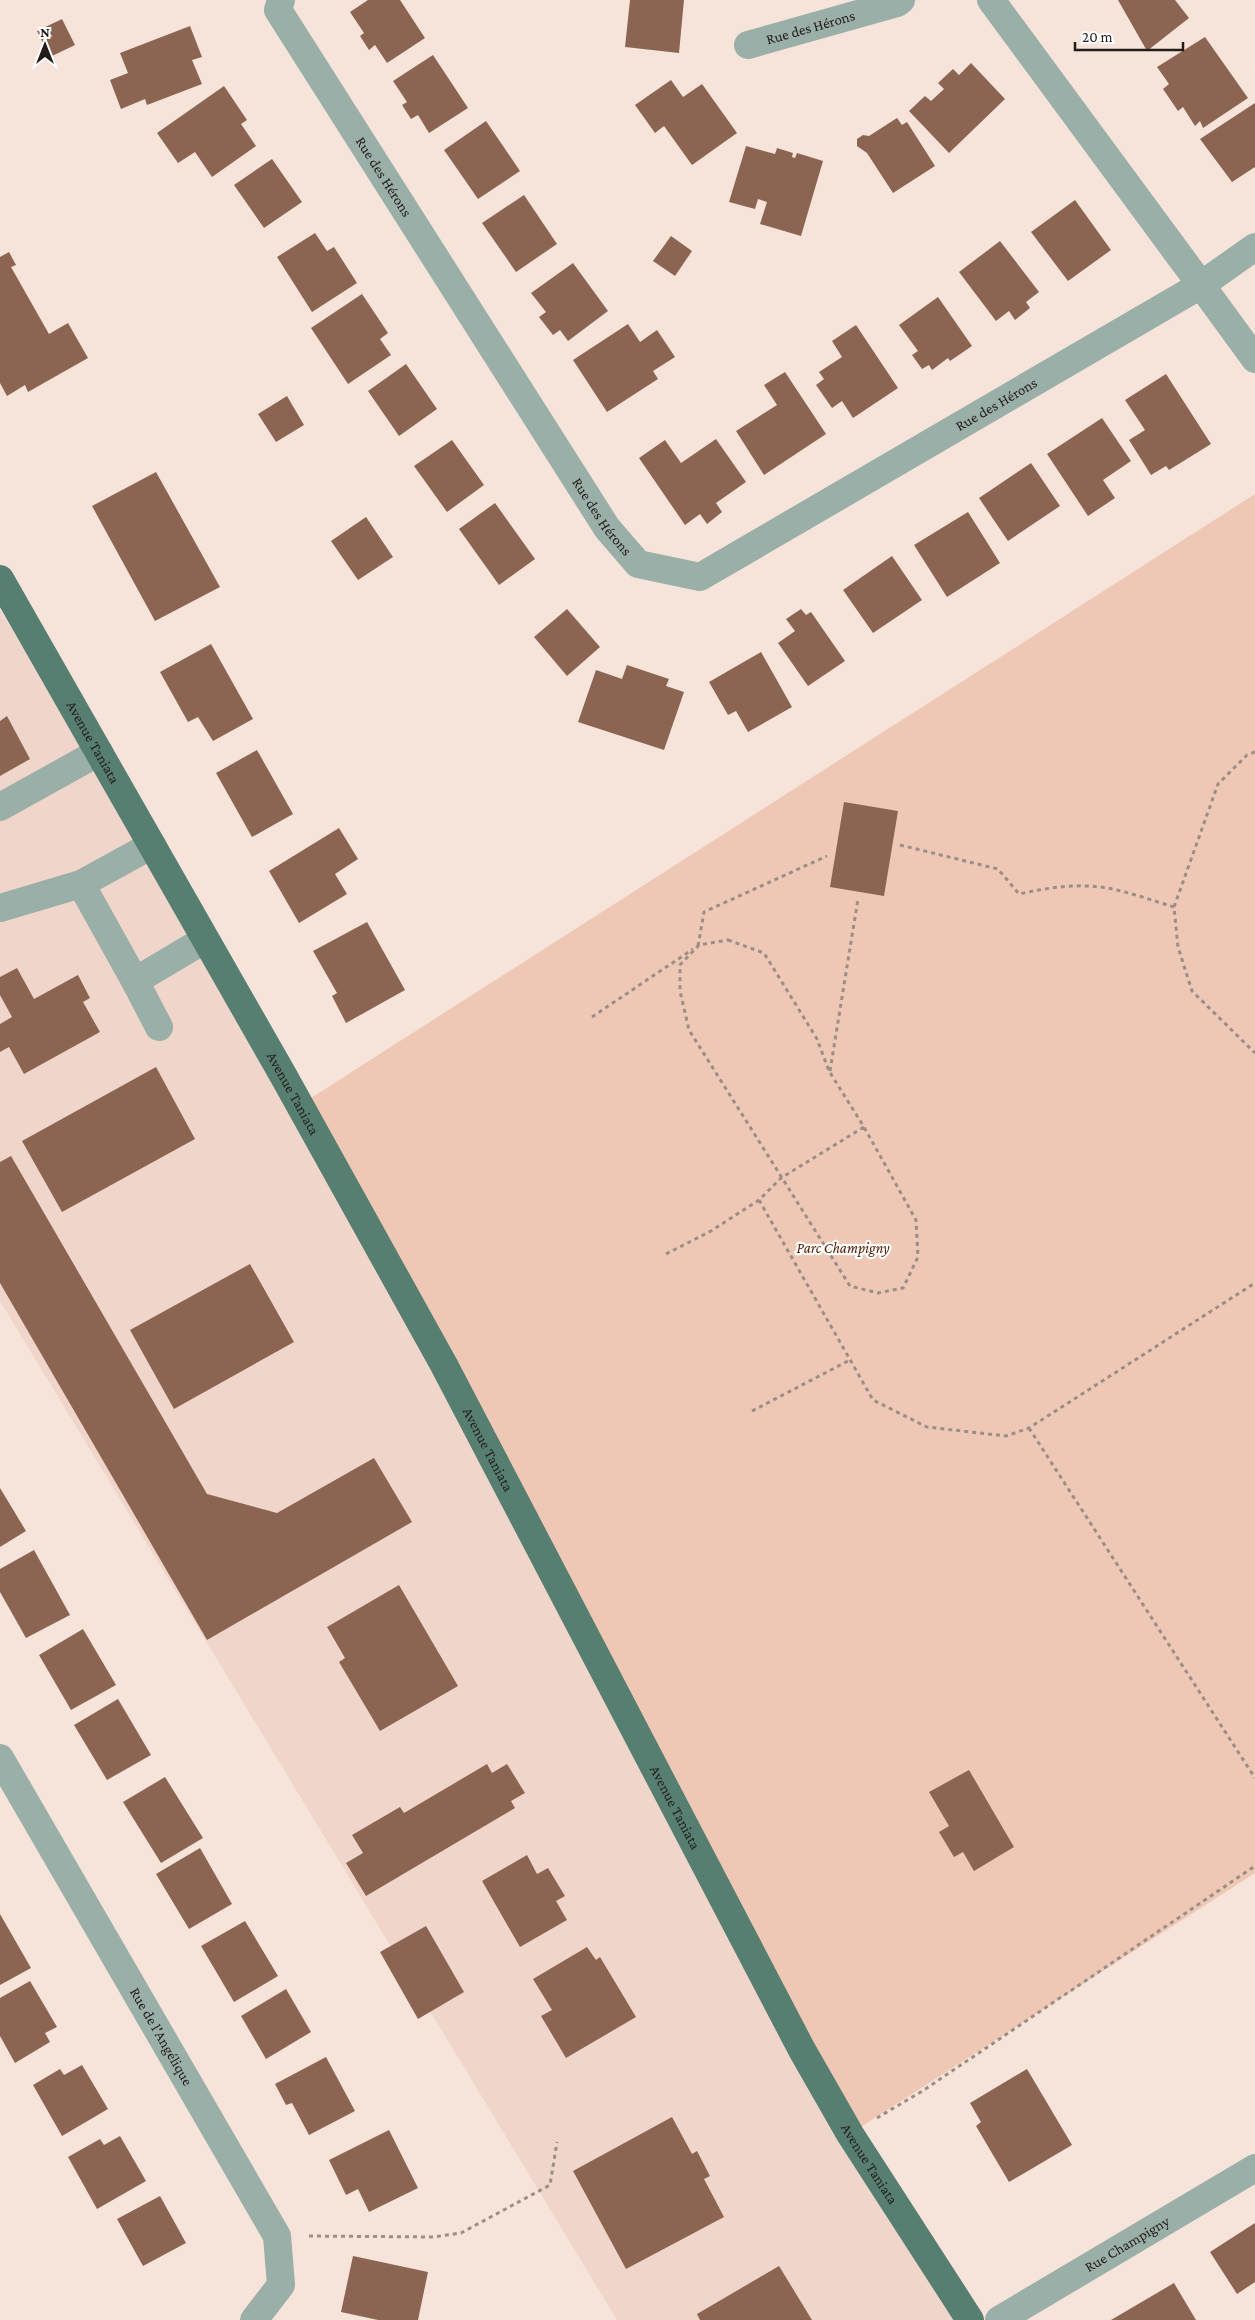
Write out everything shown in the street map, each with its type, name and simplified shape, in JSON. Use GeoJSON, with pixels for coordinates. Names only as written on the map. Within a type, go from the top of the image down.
{"type":"FeatureCollection","features":[{"type":"Feature","properties":{"kind":"main road","name":"Avenue Taniata"},"geometry":{"type":"LineString","coordinates":[[0,579],[100,752],[204,940],[292,1090],[444,1365],[802,2050],[850,2134],[970,2320]]}},
{"type":"Feature","properties":{"kind":"street","name":"Rue des Hérons"},"geometry":{"type":"LineString","coordinates":[[281,0],[278,10],[607,528],[638,564],[700,577],[1201,286],[1255,247]]}},
{"type":"Feature","properties":{"kind":"street","name":"Rue des Hérons"},"geometry":{"type":"LineString","coordinates":[[748,45],[897,3],[901,0]]}},
{"type":"Feature","properties":{"kind":"street"},"geometry":{"type":"LineString","coordinates":[[991,0],[1255,358]]}},
{"type":"Feature","properties":{"kind":"street"},"geometry":{"type":"LineString","coordinates":[[0,807],[100,752]]}},
{"type":"Feature","properties":{"kind":"street"},"geometry":{"type":"LineString","coordinates":[[0,908],[81,884],[152,845]]}},
{"type":"Feature","properties":{"kind":"street"},"geometry":{"type":"LineString","coordinates":[[81,884],[159,1027]]}},
{"type":"Feature","properties":{"kind":"street"},"geometry":{"type":"LineString","coordinates":[[135,981],[204,940]]}},
{"type":"Feature","properties":{"kind":"street","name":"Rue de l'Angélique"},"geometry":{"type":"LineString","coordinates":[[0,1758],[277,2236],[280,2285],[254,2320]]}},
{"type":"Feature","properties":{"kind":"street","name":"Rue Champigny"},"geometry":{"type":"LineString","coordinates":[[999,2320],[1255,2168]]}},
{"type":"Feature","properties":{"kind":"path"},"geometry":{"type":"LineString","coordinates":[[1255,752],[1247,755],[1218,784],[1174,907],[1178,947],[1192,991],[1255,1053]]}},
{"type":"Feature","properties":{"kind":"path"},"geometry":{"type":"LineString","coordinates":[[900,845],[998,869],[1019,894],[1055,887],[1090,886],[1127,893],[1174,907]]}},
{"type":"Feature","properties":{"kind":"path"},"geometry":{"type":"LineString","coordinates":[[592,1017],[699,945],[728,940],[764,953],[817,1040],[830,1071],[916,1220],[918,1257],[903,1288],[878,1293],[850,1286],[689,1030],[680,991],[680,965],[699,945],[704,912],[827,856]]}},
{"type":"Feature","properties":{"kind":"path"},"geometry":{"type":"LineString","coordinates":[[830,1071],[858,899]]}},
{"type":"Feature","properties":{"kind":"path"},"geometry":{"type":"LineString","coordinates":[[666,1254],[711,1231],[759,1200],[781,1178],[864,1127]]}},
{"type":"Feature","properties":{"kind":"path"},"geometry":{"type":"LineString","coordinates":[[759,1200],[874,1400],[927,1427],[1006,1436],[1029,1428],[1255,1283]]}},
{"type":"Feature","properties":{"kind":"path"},"geometry":{"type":"LineString","coordinates":[[752,1411],[850,1360]]}},
{"type":"Feature","properties":{"kind":"path"},"geometry":{"type":"LineString","coordinates":[[1029,1428],[1255,1778]]}},
{"type":"Feature","properties":{"kind":"path"},"geometry":{"type":"LineString","coordinates":[[850,2134],[924,2090],[1255,1866]]}},
{"type":"Feature","properties":{"kind":"path"},"geometry":{"type":"LineString","coordinates":[[277,2236],[433,2237],[461,2233],[550,2185],[557,2142]]}},
{"type":"Feature","properties":{"kind":"shaded area"},"geometry":{"type":"Polygon","coordinates":[[[0,610],[300,1105],[962,2320],[617,2320],[0,1301],[0,610]]]}},
{"type":"Feature","properties":{"kind":"green space","name":"Parc Champigny"},"geometry":{"type":"Polygon","coordinates":[[[1255,494],[1255,1873],[850,2134],[300,1105],[1255,494]]]}},
{"type":"Feature","properties":{"kind":"building"},"geometry":{"type":"Polygon","coordinates":[[[368,0],[400,0],[425,38],[387,63],[375,45],[369,50],[360,36],[364,33],[350,12],[368,0]]]}},
{"type":"Feature","properties":{"kind":"building"},"geometry":{"type":"Polygon","coordinates":[[[630,0],[684,0],[679,53],[625,47],[630,0]]]}},
{"type":"Feature","properties":{"kind":"building"},"geometry":{"type":"Polygon","coordinates":[[[1118,0],[1175,0],[1189,18],[1147,51],[1118,0]]]}},
{"type":"Feature","properties":{"kind":"building"},"geometry":{"type":"Polygon","coordinates":[[[62,19],[75,45],[50,57],[37,31],[62,19]]]}},
{"type":"Feature","properties":{"kind":"building"},"geometry":{"type":"Polygon","coordinates":[[[190,26],[202,57],[192,60],[202,84],[147,105],[145,99],[121,109],[110,80],[128,73],[120,53],[190,26]]]}},
{"type":"Feature","properties":{"kind":"building"},"geometry":{"type":"Polygon","coordinates":[[[1205,37],[1248,98],[1203,128],[1200,121],[1195,126],[1183,107],[1178,111],[1163,89],[1169,84],[1157,67],[1205,37]]]}},
{"type":"Feature","properties":{"kind":"building"},"geometry":{"type":"Polygon","coordinates":[[[433,55],[468,108],[429,133],[418,115],[411,119],[402,105],[407,102],[393,81],[433,55]]]}},
{"type":"Feature","properties":{"kind":"building"},"geometry":{"type":"Polygon","coordinates":[[[971,63],[1005,99],[949,153],[909,111],[925,96],[931,101],[944,89],[938,83],[953,69],[959,75],[971,63]]]}},
{"type":"Feature","properties":{"kind":"building"},"geometry":{"type":"Polygon","coordinates":[[[671,80],[683,97],[702,84],[737,133],[692,165],[664,126],[655,133],[635,105],[671,80]]]}},
{"type":"Feature","properties":{"kind":"building"},"geometry":{"type":"Polygon","coordinates":[[[224,86],[247,120],[241,124],[256,146],[212,177],[195,152],[178,163],[157,133],[224,86]]]}},
{"type":"Feature","properties":{"kind":"building"},"geometry":{"type":"Polygon","coordinates":[[[1255,103],[1255,167],[1232,182],[1200,139],[1255,103]]]}},
{"type":"Feature","properties":{"kind":"building"},"geometry":{"type":"Polygon","coordinates":[[[897,118],[902,125],[907,122],[935,166],[893,193],[867,153],[857,146],[857,139],[863,135],[869,136],[897,118]]]}},
{"type":"Feature","properties":{"kind":"building"},"geometry":{"type":"Polygon","coordinates":[[[486,121],[520,171],[478,199],[444,150],[486,121]]]}},
{"type":"Feature","properties":{"kind":"building"},"geometry":{"type":"Polygon","coordinates":[[[746,146],[775,154],[777,148],[793,153],[792,157],[795,158],[797,153],[823,161],[801,236],[760,224],[767,202],[758,199],[755,209],[729,202],[746,146]]]}},
{"type":"Feature","properties":{"kind":"building"},"geometry":{"type":"Polygon","coordinates":[[[272,159],[302,202],[264,228],[234,185],[272,159]]]}},
{"type":"Feature","properties":{"kind":"building"},"geometry":{"type":"Polygon","coordinates":[[[524,195],[557,244],[516,272],[482,223],[524,195]]]}},
{"type":"Feature","properties":{"kind":"building"},"geometry":{"type":"Polygon","coordinates":[[[1075,200],[1111,250],[1068,281],[1031,232],[1075,200]]]}},
{"type":"Feature","properties":{"kind":"building"},"geometry":{"type":"Polygon","coordinates":[[[315,233],[327,251],[334,247],[357,283],[312,312],[277,257],[315,233]]]}},
{"type":"Feature","properties":{"kind":"building"},"geometry":{"type":"Polygon","coordinates":[[[671,236],[692,251],[675,276],[653,261],[671,236]]]}},
{"type":"Feature","properties":{"kind":"building"},"geometry":{"type":"Polygon","coordinates":[[[1000,241],[1039,292],[1026,302],[1030,308],[1015,320],[1009,311],[996,321],[959,272],[1000,241]]]}},
{"type":"Feature","properties":{"kind":"building"},"geometry":{"type":"Polygon","coordinates":[[[9,252],[16,265],[11,267],[49,334],[68,323],[88,358],[28,392],[25,385],[7,396],[0,383],[0,257],[9,252]]]}},
{"type":"Feature","properties":{"kind":"building"},"geometry":{"type":"Polygon","coordinates":[[[573,263],[608,311],[568,341],[560,330],[553,335],[539,317],[546,312],[531,293],[573,263]]]}},
{"type":"Feature","properties":{"kind":"building"},"geometry":{"type":"Polygon","coordinates":[[[362,294],[388,333],[380,339],[391,355],[348,384],[311,328],[362,294]]]}},
{"type":"Feature","properties":{"kind":"building"},"geometry":{"type":"Polygon","coordinates":[[[938,297],[972,346],[950,361],[948,358],[932,370],[929,365],[922,369],[912,355],[918,351],[899,325],[938,297]]]}},
{"type":"Feature","properties":{"kind":"building"},"geometry":{"type":"Polygon","coordinates":[[[628,324],[640,342],[657,330],[675,357],[653,371],[658,379],[607,412],[573,360],[628,324]]]}},
{"type":"Feature","properties":{"kind":"building"},"geometry":{"type":"Polygon","coordinates":[[[856,325],[898,388],[853,418],[842,401],[832,408],[816,385],[824,379],[819,372],[842,357],[832,341],[856,325]]]}},
{"type":"Feature","properties":{"kind":"building"},"geometry":{"type":"Polygon","coordinates":[[[406,364],[437,409],[399,436],[368,391],[406,364]]]}},
{"type":"Feature","properties":{"kind":"building"},"geometry":{"type":"Polygon","coordinates":[[[785,372],[826,434],[764,475],[736,431],[777,405],[764,385],[785,372]]]}},
{"type":"Feature","properties":{"kind":"building"},"geometry":{"type":"Polygon","coordinates":[[[1166,374],[1211,444],[1169,470],[1166,466],[1151,475],[1129,440],[1145,430],[1125,400],[1166,374]]]}},
{"type":"Feature","properties":{"kind":"building"},"geometry":{"type":"Polygon","coordinates":[[[287,396],[304,425],[276,442],[258,414],[287,396]]]}},
{"type":"Feature","properties":{"kind":"building"},"geometry":{"type":"Polygon","coordinates":[[[1102,418],[1131,461],[1103,480],[1115,498],[1088,516],[1047,454],[1102,418]]]}},
{"type":"Feature","properties":{"kind":"building"},"geometry":{"type":"Polygon","coordinates":[[[716,439],[746,482],[716,503],[722,512],[707,524],[700,514],[685,525],[639,458],[665,440],[681,463],[716,439]]]}},
{"type":"Feature","properties":{"kind":"building"},"geometry":{"type":"Polygon","coordinates":[[[452,440],[484,485],[447,512],[414,466],[452,440]]]}},
{"type":"Feature","properties":{"kind":"building"},"geometry":{"type":"Polygon","coordinates":[[[1031,463],[1060,506],[1008,541],[979,498],[1031,463]]]}},
{"type":"Feature","properties":{"kind":"building"},"geometry":{"type":"Polygon","coordinates":[[[156,472],[220,587],[155,621],[92,506],[156,472]]]}},
{"type":"Feature","properties":{"kind":"building"},"geometry":{"type":"Polygon","coordinates":[[[495,503],[535,559],[499,585],[459,529],[495,503]]]}},
{"type":"Feature","properties":{"kind":"building"},"geometry":{"type":"Polygon","coordinates":[[[968,512],[1000,563],[947,597],[914,545],[968,512]]]}},
{"type":"Feature","properties":{"kind":"building"},"geometry":{"type":"Polygon","coordinates":[[[366,517],[393,557],[358,580],[331,541],[366,517]]]}},
{"type":"Feature","properties":{"kind":"building"},"geometry":{"type":"Polygon","coordinates":[[[892,556],[922,600],[873,633],[843,590],[892,556]]]}},
{"type":"Feature","properties":{"kind":"building"},"geometry":{"type":"Polygon","coordinates":[[[567,609],[600,647],[567,676],[534,637],[567,609]]]}},
{"type":"Feature","properties":{"kind":"building"},"geometry":{"type":"Polygon","coordinates":[[[801,609],[806,615],[811,612],[845,661],[808,686],[778,643],[795,631],[786,619],[801,609]]]}},
{"type":"Feature","properties":{"kind":"building"},"geometry":{"type":"Polygon","coordinates":[[[211,644],[253,719],[213,741],[198,717],[188,722],[160,672],[211,644]]]}},
{"type":"Feature","properties":{"kind":"building"},"geometry":{"type":"Polygon","coordinates":[[[761,652],[792,707],[748,732],[736,711],[728,715],[709,682],[761,652]]]}},
{"type":"Feature","properties":{"kind":"building"},"geometry":{"type":"Polygon","coordinates":[[[627,665],[669,679],[666,686],[684,692],[664,750],[578,722],[596,670],[622,679],[627,665]]]}},
{"type":"Feature","properties":{"kind":"building"},"geometry":{"type":"Polygon","coordinates":[[[7,716],[30,759],[0,776],[0,721],[7,716]]]}},
{"type":"Feature","properties":{"kind":"building"},"geometry":{"type":"Polygon","coordinates":[[[257,750],[293,814],[252,837],[216,773],[257,750]]]}},
{"type":"Feature","properties":{"kind":"building"},"geometry":{"type":"Polygon","coordinates":[[[844,802],[898,811],[884,896],[830,887],[844,802]]]}},
{"type":"Feature","properties":{"kind":"building"},"geometry":{"type":"Polygon","coordinates":[[[339,828],[358,859],[335,874],[347,894],[299,923],[269,871],[339,828]]]}},
{"type":"Feature","properties":{"kind":"building"},"geometry":{"type":"Polygon","coordinates":[[[367,922],[405,990],[346,1023],[332,996],[337,993],[313,951],[367,922]]]}},
{"type":"Feature","properties":{"kind":"building"},"geometry":{"type":"Polygon","coordinates":[[[17,968],[34,999],[78,975],[90,998],[83,1002],[100,1032],[24,1074],[9,1047],[0,1052],[0,1024],[12,1017],[0,995],[0,977],[17,968]]]}},
{"type":"Feature","properties":{"kind":"building"},"geometry":{"type":"Polygon","coordinates":[[[156,1067],[195,1139],[62,1212],[22,1141],[156,1067]]]}},
{"type":"Feature","properties":{"kind":"building"},"geometry":{"type":"Polygon","coordinates":[[[11,1156],[207,1494],[277,1513],[374,1458],[412,1522],[207,1640],[0,1283],[0,1162],[11,1156]]]}},
{"type":"Feature","properties":{"kind":"building"},"geometry":{"type":"Polygon","coordinates":[[[250,1264],[294,1342],[174,1409],[130,1330],[250,1264]]]}},
{"type":"Feature","properties":{"kind":"building"},"geometry":{"type":"Polygon","coordinates":[[[0,1488],[26,1531],[0,1547],[0,1488]]]}},
{"type":"Feature","properties":{"kind":"building"},"geometry":{"type":"Polygon","coordinates":[[[34,1550],[70,1615],[26,1638],[0,1592],[0,1569],[34,1550]]]}},
{"type":"Feature","properties":{"kind":"building"},"geometry":{"type":"Polygon","coordinates":[[[399,1585],[458,1686],[380,1731],[339,1662],[345,1658],[327,1627],[399,1585]]]}},
{"type":"Feature","properties":{"kind":"building"},"geometry":{"type":"Polygon","coordinates":[[[83,1629],[116,1685],[71,1710],[39,1655],[83,1629]]]}},
{"type":"Feature","properties":{"kind":"building"},"geometry":{"type":"Polygon","coordinates":[[[118,1699],[151,1755],[107,1780],[74,1725],[118,1699]]]}},
{"type":"Feature","properties":{"kind":"building"},"geometry":{"type":"Polygon","coordinates":[[[487,1764],[492,1773],[507,1764],[525,1793],[511,1801],[515,1808],[366,1896],[346,1863],[363,1853],[352,1835],[400,1807],[404,1813],[487,1764]]]}},
{"type":"Feature","properties":{"kind":"building"},"geometry":{"type":"Polygon","coordinates":[[[969,1770],[1014,1847],[974,1871],[963,1852],[954,1857],[939,1832],[949,1826],[929,1792],[969,1770]]]}},
{"type":"Feature","properties":{"kind":"building"},"geometry":{"type":"Polygon","coordinates":[[[165,1777],[203,1838],[161,1863],[123,1802],[165,1777]]]}},
{"type":"Feature","properties":{"kind":"building"},"geometry":{"type":"Polygon","coordinates":[[[200,1848],[232,1904],[189,1929],[156,1874],[200,1848]]]}},
{"type":"Feature","properties":{"kind":"building"},"geometry":{"type":"Polygon","coordinates":[[[527,1855],[537,1874],[548,1868],[565,1896],[556,1901],[567,1920],[520,1947],[482,1881],[527,1855]]]}},
{"type":"Feature","properties":{"kind":"building"},"geometry":{"type":"Polygon","coordinates":[[[0,1914],[31,1968],[0,1985],[0,1914]]]}},
{"type":"Feature","properties":{"kind":"building"},"geometry":{"type":"Polygon","coordinates":[[[245,1921],[278,1976],[234,2002],[201,1946],[245,1921]]]}},
{"type":"Feature","properties":{"kind":"building"},"geometry":{"type":"Polygon","coordinates":[[[426,1926],[464,1992],[418,2019],[380,1952],[426,1926]]]}},
{"type":"Feature","properties":{"kind":"building"},"geometry":{"type":"Polygon","coordinates":[[[587,1947],[596,1960],[600,1957],[636,2017],[566,2058],[541,2016],[552,2010],[533,1979],[587,1947]]]}},
{"type":"Feature","properties":{"kind":"building"},"geometry":{"type":"Polygon","coordinates":[[[30,1981],[57,2027],[45,2033],[50,2042],[15,2063],[0,2036],[0,1998],[30,1981]]]}},
{"type":"Feature","properties":{"kind":"building"},"geometry":{"type":"Polygon","coordinates":[[[286,1989],[311,2032],[266,2059],[241,2016],[286,1989]]]}},
{"type":"Feature","properties":{"kind":"building"},"geometry":{"type":"Polygon","coordinates":[[[326,2057],[355,2111],[309,2135],[292,2103],[286,2105],[275,2084],[326,2057]]]}},
{"type":"Feature","properties":{"kind":"building"},"geometry":{"type":"Polygon","coordinates":[[[82,2065],[108,2109],[62,2136],[33,2085],[60,2069],[64,2075],[82,2065]]]}},
{"type":"Feature","properties":{"kind":"building"},"geometry":{"type":"Polygon","coordinates":[[[1027,2069],[1072,2145],[1009,2182],[976,2126],[981,2122],[970,2103],[1027,2069]]]}},
{"type":"Feature","properties":{"kind":"building"},"geometry":{"type":"Polygon","coordinates":[[[672,2117],[692,2154],[697,2151],[710,2176],[704,2179],[724,2217],[626,2269],[573,2171],[672,2117]]]}},
{"type":"Feature","properties":{"kind":"building"},"geometry":{"type":"Polygon","coordinates":[[[389,2130],[418,2188],[369,2212],[358,2189],[346,2195],[329,2160],[389,2130]]]}},
{"type":"Feature","properties":{"kind":"building"},"geometry":{"type":"Polygon","coordinates":[[[120,2136],[146,2181],[97,2209],[68,2157],[100,2139],[104,2145],[120,2136]]]}},
{"type":"Feature","properties":{"kind":"building"},"geometry":{"type":"Polygon","coordinates":[[[160,2196],[186,2243],[143,2266],[117,2219],[160,2196]]]}},
{"type":"Feature","properties":{"kind":"building"},"geometry":{"type":"Polygon","coordinates":[[[1255,2223],[1255,2282],[1237,2294],[1210,2252],[1255,2223]]]}},
{"type":"Feature","properties":{"kind":"building"},"geometry":{"type":"Polygon","coordinates":[[[353,2256],[428,2272],[418,2320],[378,2320],[341,2312],[353,2256]]]}},
{"type":"Feature","properties":{"kind":"building"},"geometry":{"type":"Polygon","coordinates":[[[779,2266],[812,2320],[700,2320],[697,2314],[779,2266]]]}},
{"type":"Feature","properties":{"kind":"building"},"geometry":{"type":"Polygon","coordinates":[[[1174,2283],[1196,2320],[1111,2320],[1174,2283]]]}}]}
